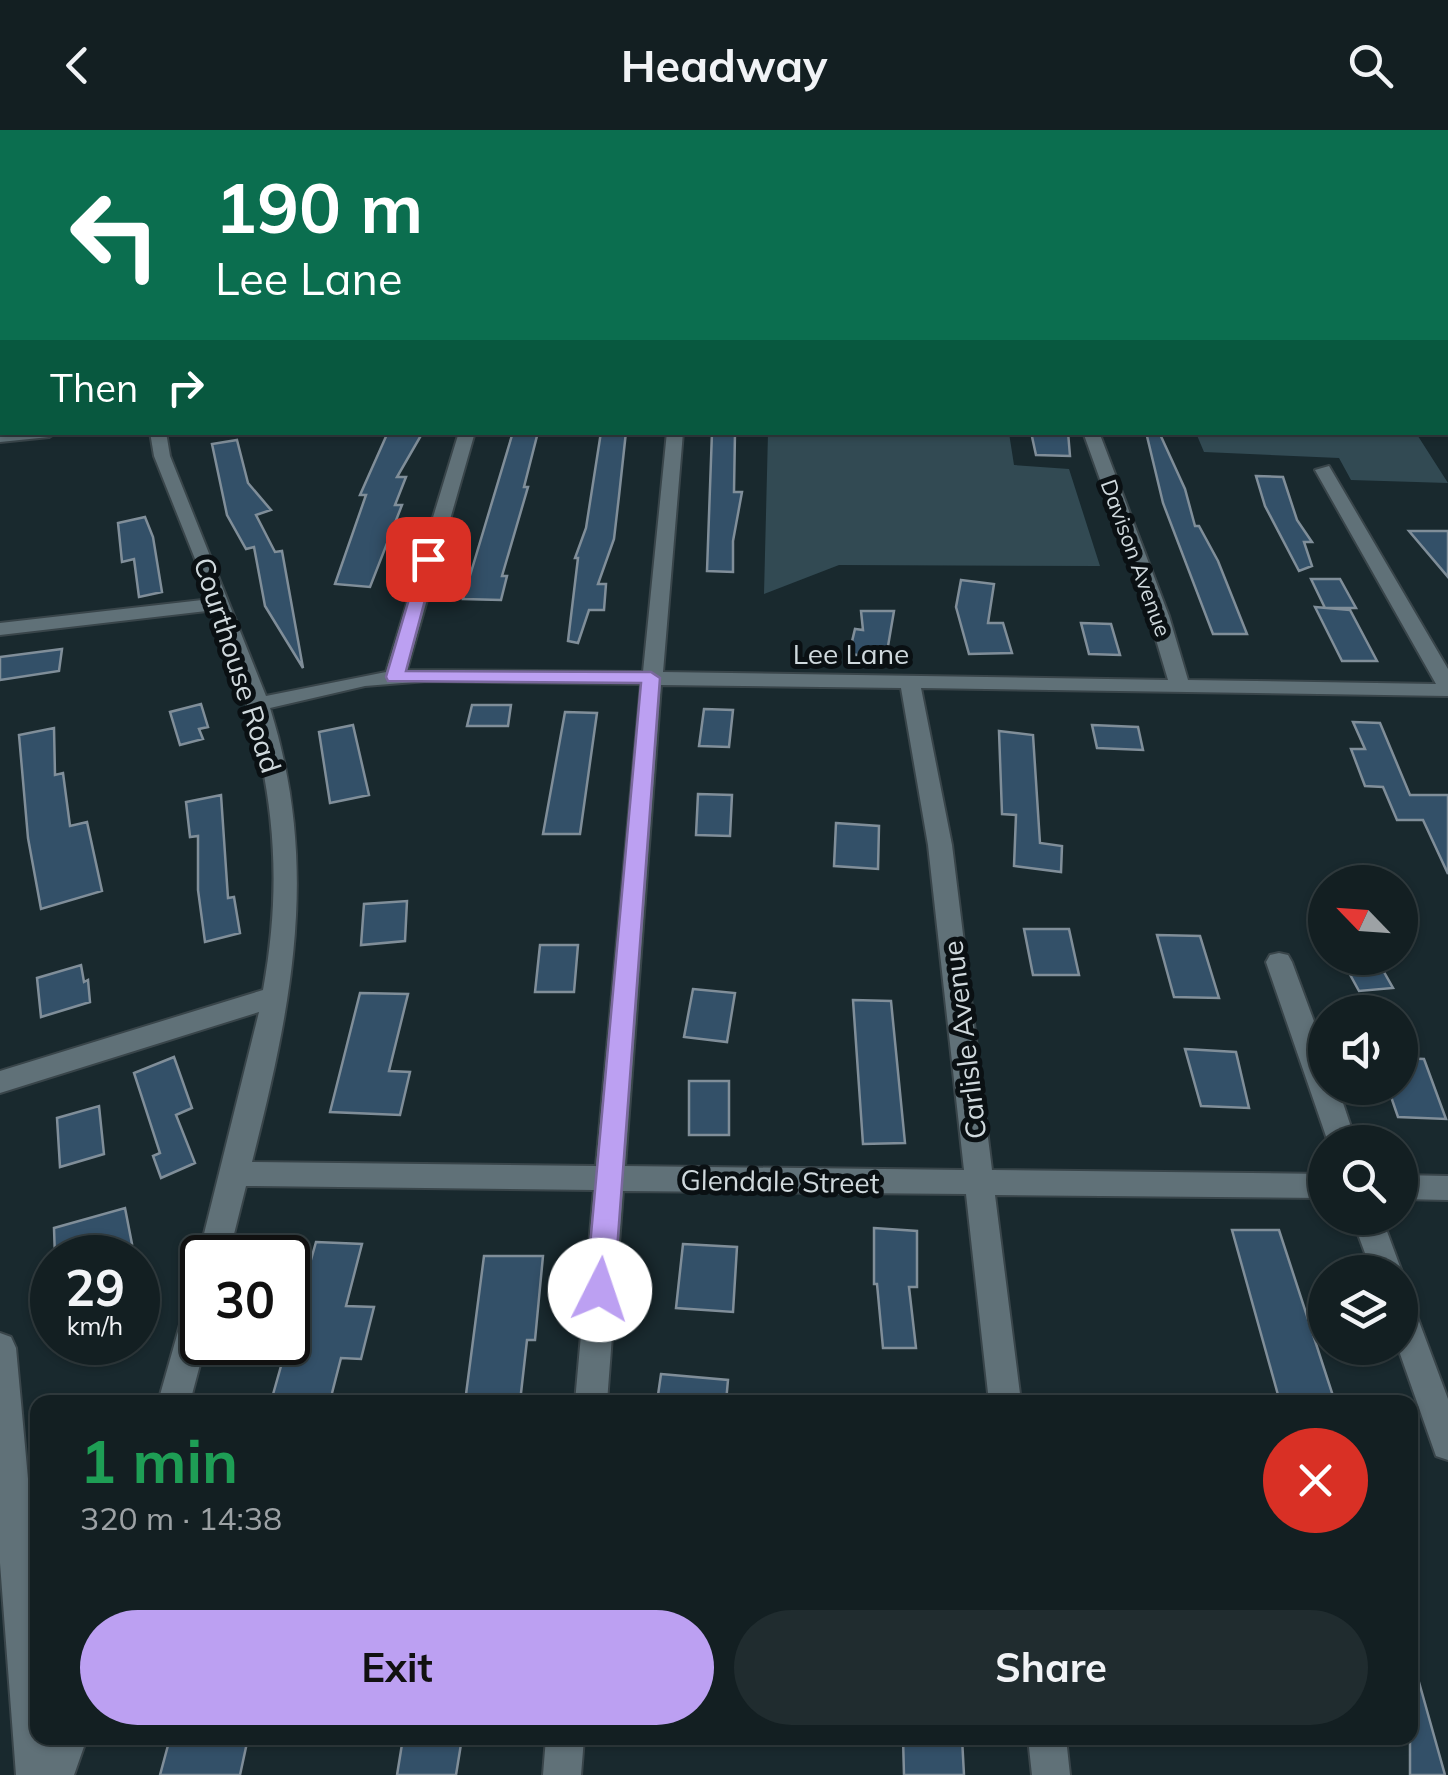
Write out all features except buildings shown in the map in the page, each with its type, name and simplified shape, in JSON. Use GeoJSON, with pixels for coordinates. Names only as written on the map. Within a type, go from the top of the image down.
{"type":"FeatureCollection","features":[{"type":"Feature","properties":{"kind":"street","name":"Courthouse Road"},"geometry":{"type":"LineString","coordinates":[[158,435],[162,456],[256,705],[285,825],[286,883],[274,997],[220,1235]]}},
{"type":"Feature","properties":{"kind":"street"},"geometry":{"type":"LineString","coordinates":[[395,677],[466,435]]}},
{"type":"Feature","properties":{"kind":"street"},"geometry":{"type":"LineString","coordinates":[[593,1395],[651,678],[676,435]]}},
{"type":"Feature","properties":{"kind":"street","name":"Davison Avenue"},"geometry":{"type":"LineString","coordinates":[[1092,435],[1159,616],[1179,684]]}},
{"type":"Feature","properties":{"kind":"street"},"geometry":{"type":"LineString","coordinates":[[1322,470],[1448,688]]}},
{"type":"Feature","properties":{"kind":"street"},"geometry":{"type":"LineString","coordinates":[[0,629],[221,604]]}},
{"type":"Feature","properties":{"kind":"street","name":"Lee Lane"},"geometry":{"type":"LineString","coordinates":[[256,705],[395,677],[1448,688]]}},
{"type":"Feature","properties":{"kind":"street","name":"Carlisle Avenue"},"geometry":{"type":"LineString","coordinates":[[909,680],[940,845],[1004,1395]]}},
{"type":"Feature","properties":{"kind":"street"},"geometry":{"type":"LineString","coordinates":[[1279,962],[1308,1041]]}},
{"type":"Feature","properties":{"kind":"street"},"geometry":{"type":"LineString","coordinates":[[0,1082],[274,997]]}},
{"type":"Feature","properties":{"kind":"street","name":"Glendale Street"},"geometry":{"type":"LineString","coordinates":[[235,1174],[1308,1186]]}},
{"type":"Feature","properties":{"kind":"street"},"geometry":{"type":"LineString","coordinates":[[1418,1187],[1448,1188]]}},
{"type":"Feature","properties":{"kind":"street"},"geometry":{"type":"LineString","coordinates":[[0,1348],[30,1714]]}},
{"type":"Feature","properties":{"kind":"street"},"geometry":{"type":"LineString","coordinates":[[1418,1360],[1448,1444]]}},
{"type":"Feature","properties":{"kind":"street"},"geometry":{"type":"LineString","coordinates":[[176,1395],[184,1365]]}},
{"type":"Feature","properties":{"kind":"street"},"geometry":{"type":"LineString","coordinates":[[33,1745],[35,1775]]}},
{"type":"Feature","properties":{"kind":"street"},"geometry":{"type":"LineString","coordinates":[[55,1775],[66,1745]]}},
{"type":"Feature","properties":{"kind":"street"},"geometry":{"type":"LineString","coordinates":[[562,1775],[564,1745]]}},
{"type":"Feature","properties":{"kind":"street"},"geometry":{"type":"LineString","coordinates":[[1047,1745],[1051,1775]]}},
{"type":"Feature","properties":{"kind":"shaded area"},"geometry":{"type":"Polygon","coordinates":[[[768,435],[1009,435],[1014,465],[1069,469],[1100,566],[839,565],[764,594],[768,435]]]}},
{"type":"Feature","properties":{"kind":"shaded area"},"geometry":{"type":"Polygon","coordinates":[[[1197,435],[1417,435],[1448,483],[1351,480],[1339,458],[1204,452],[1197,435]]]}},
{"type":"Feature","properties":{"kind":"route"},"geometry":{"type":"LineString","coordinates":[[428,559],[395,677],[651,678],[600,1290]]}}]}
